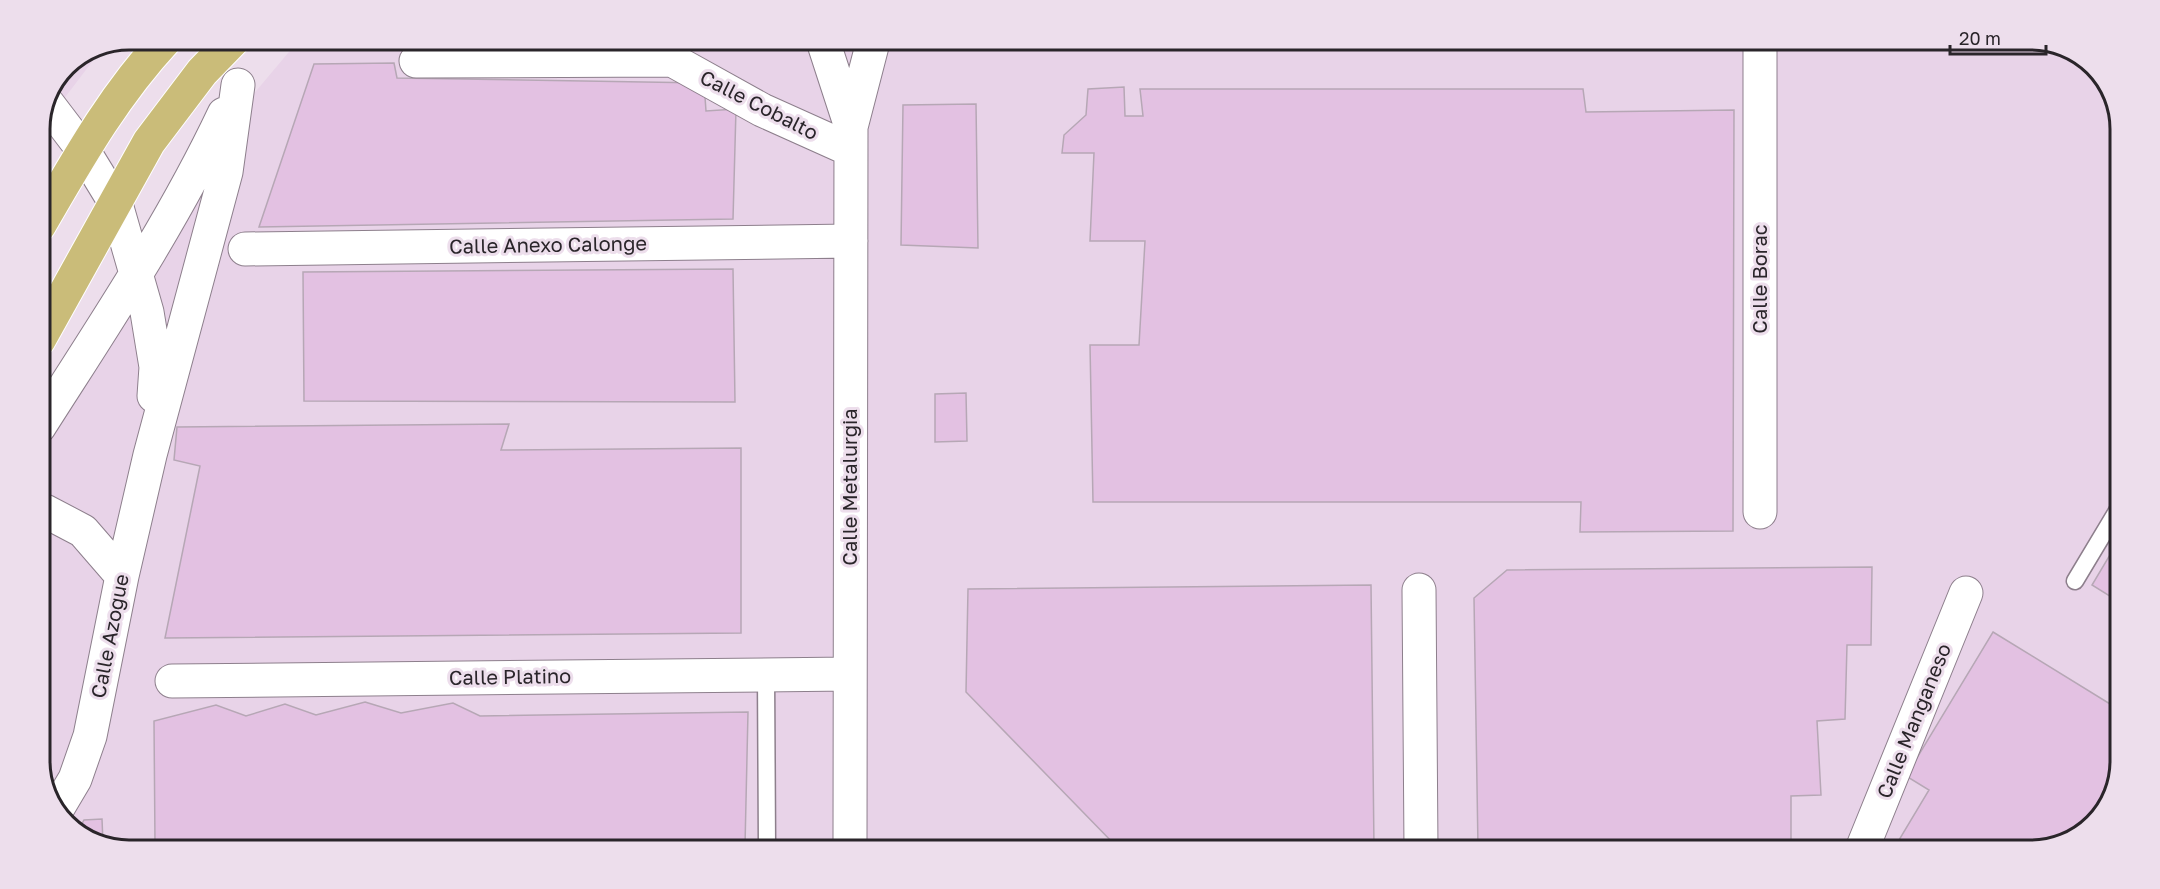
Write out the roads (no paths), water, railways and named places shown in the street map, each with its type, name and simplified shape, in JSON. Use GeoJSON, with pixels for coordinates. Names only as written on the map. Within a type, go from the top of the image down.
{"type":"FeatureCollection","features":[{"type":"Feature","properties":{"kind":"main road"},"geometry":{"type":"LineString","coordinates":[[49,209],[102,118],[157,49]]}},
{"type":"Feature","properties":{"kind":"main road"},"geometry":{"type":"LineString","coordinates":[[49,322],[150,142],[202,72],[224,49]]}},
{"type":"Feature","properties":{"kind":"street"},"geometry":{"type":"LineString","coordinates":[[150,455],[226,172],[238,85],[233,49]]}},
{"type":"Feature","properties":{"kind":"street"},"geometry":{"type":"LineString","coordinates":[[825,49],[851,139]]}},
{"type":"Feature","properties":{"kind":"street"},"geometry":{"type":"LineString","coordinates":[[851,139],[871,49]]}},
{"type":"Feature","properties":{"kind":"street","name":"Calle Borac"},"geometry":{"type":"LineString","coordinates":[[1760,49],[1760,512]]}},
{"type":"Feature","properties":{"kind":"street","name":"Calle Cobalto"},"geometry":{"type":"LineString","coordinates":[[416,61],[672,60],[762,110],[851,139]]}},
{"type":"Feature","properties":{"kind":"street"},"geometry":{"type":"LineString","coordinates":[[49,411],[136,276],[204,156],[238,85]]}},
{"type":"Feature","properties":{"kind":"street"},"geometry":{"type":"LineString","coordinates":[[52,109],[83,150],[116,204],[147,312],[156,368],[150,455]]}},
{"type":"Feature","properties":{"kind":"street","name":"Calle Metalurgia"},"geometry":{"type":"LineString","coordinates":[[850,840],[851,139]]}},
{"type":"Feature","properties":{"kind":"street","name":"Calle Anexo Calonge"},"geometry":{"type":"LineString","coordinates":[[245,249],[850,241]]}},
{"type":"Feature","properties":{"kind":"street","name":"Calle Azogue"},"geometry":{"type":"LineString","coordinates":[[61,802],[75,779],[90,736],[122,576],[150,455]]}},
{"type":"Feature","properties":{"kind":"street"},"geometry":{"type":"LineString","coordinates":[[50,513],[83,531],[122,576]]}},
{"type":"Feature","properties":{"kind":"street"},"geometry":{"type":"LineString","coordinates":[[1419,590],[1421,840]]}},
{"type":"Feature","properties":{"kind":"street","name":"Calle Manganeso"},"geometry":{"type":"LineString","coordinates":[[1866,840],[1966,593]]}},
{"type":"Feature","properties":{"kind":"street","name":"Calle Platino"},"geometry":{"type":"LineString","coordinates":[[172,681],[849,674]]}},
{"type":"Feature","properties":{"kind":"lane"},"geometry":{"type":"LineString","coordinates":[[2075,581],[2110,523]]}},
{"type":"Feature","properties":{"kind":"lane"},"geometry":{"type":"LineString","coordinates":[[766,674],[767,840]]}}]}
